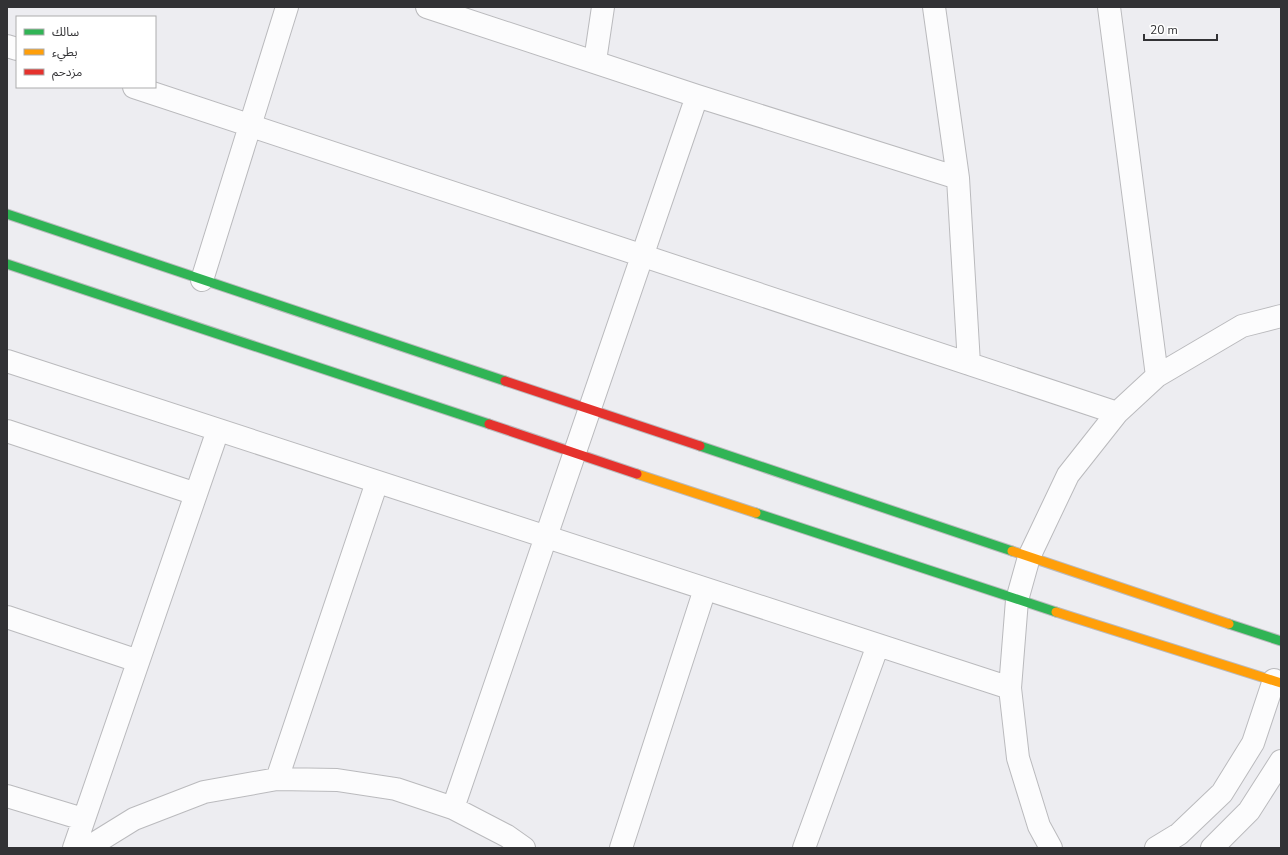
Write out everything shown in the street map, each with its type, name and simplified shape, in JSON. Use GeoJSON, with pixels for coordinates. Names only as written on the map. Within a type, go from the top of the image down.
{"type":"FeatureCollection","features":[{"type":"Feature","properties":{"kind":"street"},"geometry":{"type":"LineString","coordinates":[[202,280],[287,7]]}},
{"type":"Feature","properties":{"kind":"street"},"geometry":{"type":"LineString","coordinates":[[427,7],[595,61],[697,96],[958,178]]}},
{"type":"Feature","properties":{"kind":"street"},"geometry":{"type":"LineString","coordinates":[[595,61],[603,7]]}},
{"type":"Feature","properties":{"kind":"street"},"geometry":{"type":"LineString","coordinates":[[934,7],[958,178],[969,364]]}},
{"type":"Feature","properties":{"kind":"street"},"geometry":{"type":"LineString","coordinates":[[1109,7],[1157,376]]}},
{"type":"Feature","properties":{"kind":"street"},"geometry":{"type":"LineString","coordinates":[[137,88],[250,124],[1117,412]]}},
{"type":"Feature","properties":{"kind":"street"},"geometry":{"type":"LineString","coordinates":[[454,808],[697,96]]}},
{"type":"Feature","properties":{"kind":"street"},"geometry":{"type":"LineString","coordinates":[[7,214],[1281,642]]}},
{"type":"Feature","properties":{"kind":"street"},"geometry":{"type":"LineString","coordinates":[[7,264],[1017,600],[1277,681],[1253,743],[1222,793],[1179,834],[1156,848]]}},
{"type":"Feature","properties":{"kind":"street"},"geometry":{"type":"LineString","coordinates":[[1051,848],[1039,826],[1018,758],[1010,688],[1017,600],[1029,557],[1068,474],[1117,412],[1157,376],[1242,326],[1281,316]]}},
{"type":"Feature","properties":{"kind":"street"},"geometry":{"type":"LineString","coordinates":[[7,361],[1010,688]]}},
{"type":"Feature","properties":{"kind":"street"},"geometry":{"type":"LineString","coordinates":[[74,848],[218,430]]}},
{"type":"Feature","properties":{"kind":"street"},"geometry":{"type":"LineString","coordinates":[[7,431],[196,494]]}},
{"type":"Feature","properties":{"kind":"street"},"geometry":{"type":"LineString","coordinates":[[277,779],[377,482]]}},
{"type":"Feature","properties":{"kind":"street"},"geometry":{"type":"LineString","coordinates":[[620,848],[705,589]]}},
{"type":"Feature","properties":{"kind":"street"},"geometry":{"type":"LineString","coordinates":[[7,617],[138,661]]}},
{"type":"Feature","properties":{"kind":"street"},"geometry":{"type":"LineString","coordinates":[[804,848],[878,645]]}},
{"type":"Feature","properties":{"kind":"street"},"geometry":{"type":"LineString","coordinates":[[1212,848],[1249,811],[1281,761]]}},
{"type":"Feature","properties":{"kind":"street"},"geometry":{"type":"LineString","coordinates":[[87,848],[134,818],[204,792],[277,779],[337,780],[396,789],[454,808],[507,836],[524,848]]}},
{"type":"Feature","properties":{"kind":"street"},"geometry":{"type":"LineString","coordinates":[[7,796],[83,819]]}},
{"type":"Feature","properties":{"kind":"traffic: fast"},"geometry":{"type":"LineString","coordinates":[[7,214],[505,381]]}},
{"type":"Feature","properties":{"kind":"traffic: fast"},"geometry":{"type":"LineString","coordinates":[[7,264],[489,424]]}},
{"type":"Feature","properties":{"kind":"traffic: fast"},"geometry":{"type":"LineString","coordinates":[[700,446],[1012,551]]}},
{"type":"Feature","properties":{"kind":"traffic: fast"},"geometry":{"type":"LineString","coordinates":[[756,513],[1056,612]]}},
{"type":"Feature","properties":{"kind":"traffic: fast"},"geometry":{"type":"LineString","coordinates":[[1229,624],[1281,641]]}},
{"type":"Feature","properties":{"kind":"traffic: slow"},"geometry":{"type":"LineString","coordinates":[[637,474],[756,513]]}},
{"type":"Feature","properties":{"kind":"traffic: slow"},"geometry":{"type":"LineString","coordinates":[[1012,551],[1229,624]]}},
{"type":"Feature","properties":{"kind":"traffic: slow"},"geometry":{"type":"LineString","coordinates":[[1056,612],[1281,683]]}},
{"type":"Feature","properties":{"kind":"traffic: jam"},"geometry":{"type":"LineString","coordinates":[[505,381],[700,446]]}},
{"type":"Feature","properties":{"kind":"traffic: jam"},"geometry":{"type":"LineString","coordinates":[[489,424],[637,474]]}}]}
